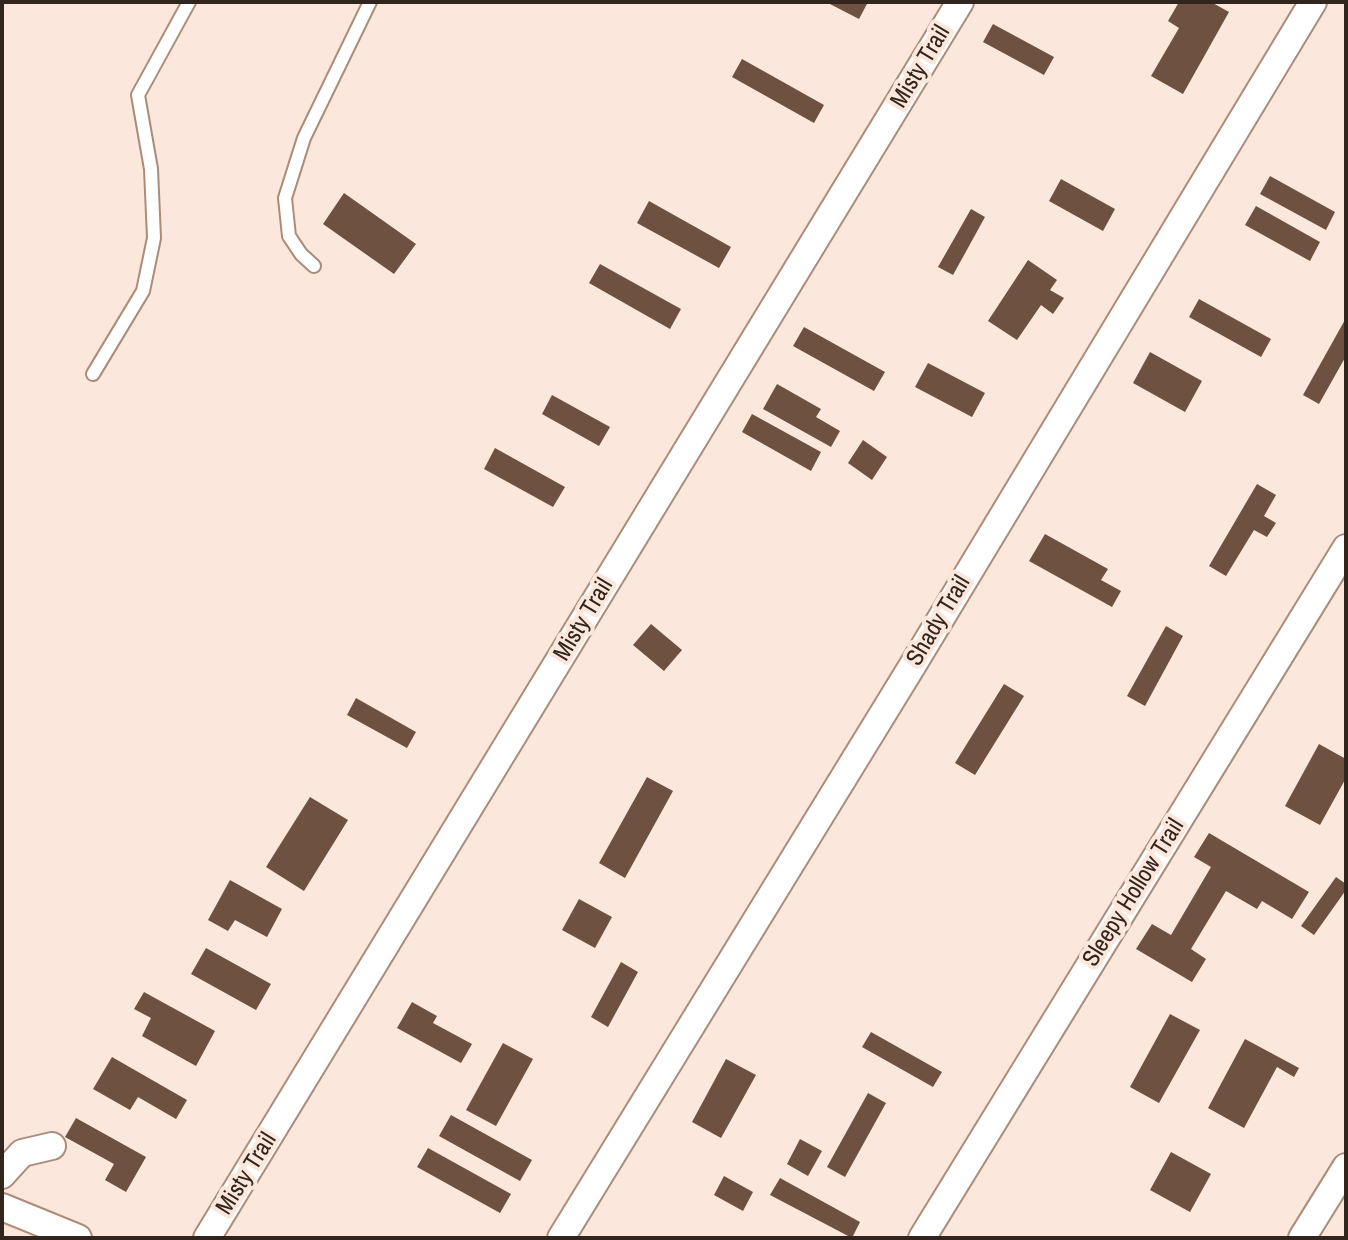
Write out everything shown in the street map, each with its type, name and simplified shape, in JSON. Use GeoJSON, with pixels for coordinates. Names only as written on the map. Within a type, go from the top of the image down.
{"type":"FeatureCollection","features":[{"type":"Feature","properties":{"kind":"street","name":"Misty Trail"},"geometry":{"type":"LineString","coordinates":[[207,1238],[960,2]]}},
{"type":"Feature","properties":{"kind":"street","name":"Shady Trail"},"geometry":{"type":"LineString","coordinates":[[561,1238],[911,668],[1313,2]]}},
{"type":"Feature","properties":{"kind":"street","name":"Sleepy Hollow Trail"},"geometry":{"type":"LineString","coordinates":[[922,1238],[1346,548]]}},
{"type":"Feature","properties":{"kind":"street"},"geometry":{"type":"LineString","coordinates":[[2,1175],[22,1153],[52,1146]]}},
{"type":"Feature","properties":{"kind":"street"},"geometry":{"type":"LineString","coordinates":[[1302,1238],[1346,1167]]}},
{"type":"Feature","properties":{"kind":"street"},"geometry":{"type":"LineString","coordinates":[[2,1207],[78,1238]]}},
{"type":"Feature","properties":{"kind":"lane"},"geometry":{"type":"LineString","coordinates":[[93,374],[143,291],[154,238],[151,169],[138,95],[189,2]]}},
{"type":"Feature","properties":{"kind":"lane"},"geometry":{"type":"LineString","coordinates":[[314,266],[289,236],[285,198],[304,138],[370,2]]}},
{"type":"Feature","properties":{"kind":"building"},"geometry":{"type":"Polygon","coordinates":[[[826,2],[868,2],[859,19],[826,2]]]}},
{"type":"Feature","properties":{"kind":"building"},"geometry":{"type":"Polygon","coordinates":[[[1179,2],[1211,2],[1229,12],[1183,94],[1151,76],[1179,28],[1168,21],[1179,2]]]}},
{"type":"Feature","properties":{"kind":"building"},"geometry":{"type":"Polygon","coordinates":[[[993,24],[1054,57],[1044,75],[983,42],[993,24]]]}},
{"type":"Feature","properties":{"kind":"building"},"geometry":{"type":"Polygon","coordinates":[[[742,59],[824,105],[814,123],[732,77],[742,59]]]}},
{"type":"Feature","properties":{"kind":"building"},"geometry":{"type":"Polygon","coordinates":[[[1270,176],[1335,212],[1326,230],[1260,194],[1270,176]]]}},
{"type":"Feature","properties":{"kind":"building"},"geometry":{"type":"Polygon","coordinates":[[[1061,179],[1115,209],[1103,231],[1049,201],[1061,179]]]}},
{"type":"Feature","properties":{"kind":"building"},"geometry":{"type":"Polygon","coordinates":[[[344,193],[416,244],[394,274],[323,224],[344,193]]]}},
{"type":"Feature","properties":{"kind":"building"},"geometry":{"type":"Polygon","coordinates":[[[649,201],[731,247],[719,268],[637,223],[649,201]]]}},
{"type":"Feature","properties":{"kind":"building"},"geometry":{"type":"Polygon","coordinates":[[[1256,206],[1320,242],[1310,261],[1245,225],[1256,206]]]}},
{"type":"Feature","properties":{"kind":"building"},"geometry":{"type":"Polygon","coordinates":[[[971,209],[985,217],[953,275],[938,267],[971,209]]]}},
{"type":"Feature","properties":{"kind":"building"},"geometry":{"type":"Polygon","coordinates":[[[1028,260],[1057,280],[1050,290],[1064,298],[1053,314],[1041,305],[1017,340],[988,321],[1028,260]]]}},
{"type":"Feature","properties":{"kind":"building"},"geometry":{"type":"Polygon","coordinates":[[[600,264],[681,309],[670,329],[589,283],[600,264]]]}},
{"type":"Feature","properties":{"kind":"building"},"geometry":{"type":"Polygon","coordinates":[[[1199,299],[1271,339],[1261,357],[1189,317],[1199,299]]]}},
{"type":"Feature","properties":{"kind":"building"},"geometry":{"type":"Polygon","coordinates":[[[1346,318],[1346,356],[1319,404],[1303,395],[1346,318]]]}},
{"type":"Feature","properties":{"kind":"building"},"geometry":{"type":"Polygon","coordinates":[[[804,327],[885,372],[874,391],[793,346],[804,327]]]}},
{"type":"Feature","properties":{"kind":"building"},"geometry":{"type":"Polygon","coordinates":[[[1150,352],[1202,381],[1185,412],[1133,383],[1150,352]]]}},
{"type":"Feature","properties":{"kind":"building"},"geometry":{"type":"Polygon","coordinates":[[[928,363],[985,393],[972,417],[915,387],[928,363]]]}},
{"type":"Feature","properties":{"kind":"building"},"geometry":{"type":"Polygon","coordinates":[[[777,384],[821,409],[816,417],[840,431],[831,447],[763,409],[777,384]]]}},
{"type":"Feature","properties":{"kind":"building"},"geometry":{"type":"Polygon","coordinates":[[[552,395],[610,427],[599,446],[542,414],[552,395]]]}},
{"type":"Feature","properties":{"kind":"building"},"geometry":{"type":"Polygon","coordinates":[[[752,414],[821,452],[811,471],[742,432],[752,414]]]}},
{"type":"Feature","properties":{"kind":"building"},"geometry":{"type":"Polygon","coordinates":[[[863,440],[887,457],[872,480],[848,463],[863,440]]]}},
{"type":"Feature","properties":{"kind":"building"},"geometry":{"type":"Polygon","coordinates":[[[495,448],[565,487],[553,507],[484,469],[495,448]]]}},
{"type":"Feature","properties":{"kind":"building"},"geometry":{"type":"Polygon","coordinates":[[[1257,484],[1276,495],[1264,516],[1276,523],[1267,537],[1254,530],[1226,576],[1209,566],[1257,484]]]}},
{"type":"Feature","properties":{"kind":"building"},"geometry":{"type":"Polygon","coordinates":[[[1045,534],[1108,569],[1101,580],[1121,591],[1112,607],[1029,561],[1045,534]]]}},
{"type":"Feature","properties":{"kind":"building"},"geometry":{"type":"Polygon","coordinates":[[[651,624],[682,650],[664,671],[633,645],[651,624]]]}},
{"type":"Feature","properties":{"kind":"building"},"geometry":{"type":"Polygon","coordinates":[[[1166,626],[1183,636],[1145,706],[1127,696],[1166,626]]]}},
{"type":"Feature","properties":{"kind":"building"},"geometry":{"type":"Polygon","coordinates":[[[1004,684],[1024,696],[975,775],[955,763],[1004,684]]]}},
{"type":"Feature","properties":{"kind":"building"},"geometry":{"type":"Polygon","coordinates":[[[356,698],[416,732],[407,748],[347,715],[356,698]]]}},
{"type":"Feature","properties":{"kind":"building"},"geometry":{"type":"Polygon","coordinates":[[[1319,744],[1346,759],[1346,778],[1320,825],[1285,806],[1319,744]]]}},
{"type":"Feature","properties":{"kind":"building"},"geometry":{"type":"Polygon","coordinates":[[[647,777],[673,791],[625,878],[599,863],[647,777]]]}},
{"type":"Feature","properties":{"kind":"building"},"geometry":{"type":"Polygon","coordinates":[[[310,797],[348,820],[304,891],[266,867],[310,797]]]}},
{"type":"Feature","properties":{"kind":"building"},"geometry":{"type":"Polygon","coordinates":[[[1209,833],[1309,892],[1292,919],[1262,901],[1257,909],[1226,891],[1191,949],[1206,959],[1192,982],[1136,949],[1152,924],[1171,935],[1211,867],[1194,857],[1209,833]]]}},
{"type":"Feature","properties":{"kind":"building"},"geometry":{"type":"Polygon","coordinates":[[[1336,877],[1346,884],[1346,890],[1314,935],[1301,926],[1336,877]]]}},
{"type":"Feature","properties":{"kind":"building"},"geometry":{"type":"Polygon","coordinates":[[[230,880],[282,909],[267,937],[235,920],[228,931],[208,920],[230,880]]]}},
{"type":"Feature","properties":{"kind":"building"},"geometry":{"type":"Polygon","coordinates":[[[579,899],[612,917],[595,948],[562,930],[579,899]]]}},
{"type":"Feature","properties":{"kind":"building"},"geometry":{"type":"Polygon","coordinates":[[[206,948],[271,984],[256,1010],[191,974],[206,948]]]}},
{"type":"Feature","properties":{"kind":"building"},"geometry":{"type":"Polygon","coordinates":[[[621,962],[638,972],[608,1027],[591,1017],[621,962]]]}},
{"type":"Feature","properties":{"kind":"building"},"geometry":{"type":"Polygon","coordinates":[[[144,992],[215,1031],[196,1066],[142,1036],[151,1018],[134,1009],[144,992]]]}},
{"type":"Feature","properties":{"kind":"building"},"geometry":{"type":"Polygon","coordinates":[[[412,1002],[437,1016],[433,1023],[472,1044],[461,1063],[397,1028],[412,1002]]]}},
{"type":"Feature","properties":{"kind":"building"},"geometry":{"type":"Polygon","coordinates":[[[1170,1014],[1200,1030],[1159,1103],[1130,1087],[1170,1014]]]}},
{"type":"Feature","properties":{"kind":"building"},"geometry":{"type":"Polygon","coordinates":[[[871,1032],[942,1072],[933,1087],[862,1047],[871,1032]]]}},
{"type":"Feature","properties":{"kind":"building"},"geometry":{"type":"Polygon","coordinates":[[[1245,1039],[1299,1068],[1294,1077],[1277,1067],[1244,1128],[1208,1108],[1245,1039]]]}},
{"type":"Feature","properties":{"kind":"building"},"geometry":{"type":"Polygon","coordinates":[[[503,1043],[533,1059],[496,1126],[466,1110],[503,1043]]]}},
{"type":"Feature","properties":{"kind":"building"},"geometry":{"type":"Polygon","coordinates":[[[112,1057],[187,1100],[176,1119],[138,1097],[130,1110],[93,1089],[112,1057]]]}},
{"type":"Feature","properties":{"kind":"building"},"geometry":{"type":"Polygon","coordinates":[[[726,1059],[756,1075],[721,1138],[692,1122],[726,1059]]]}},
{"type":"Feature","properties":{"kind":"building"},"geometry":{"type":"Polygon","coordinates":[[[868,1093],[886,1103],[845,1177],[827,1167],[868,1093]]]}},
{"type":"Feature","properties":{"kind":"building"},"geometry":{"type":"Polygon","coordinates":[[[451,1115],[532,1160],[520,1181],[439,1136],[451,1115]]]}},
{"type":"Feature","properties":{"kind":"building"},"geometry":{"type":"Polygon","coordinates":[[[76,1118],[146,1157],[126,1192],[105,1180],[114,1164],[65,1137],[76,1118]]]}},
{"type":"Feature","properties":{"kind":"building"},"geometry":{"type":"Polygon","coordinates":[[[800,1139],[822,1151],[808,1176],[787,1164],[800,1139]]]}},
{"type":"Feature","properties":{"kind":"building"},"geometry":{"type":"Polygon","coordinates":[[[428,1148],[511,1194],[500,1213],[417,1167],[428,1148]]]}},
{"type":"Feature","properties":{"kind":"building"},"geometry":{"type":"Polygon","coordinates":[[[1171,1152],[1211,1174],[1190,1212],[1150,1190],[1171,1152]]]}},
{"type":"Feature","properties":{"kind":"building"},"geometry":{"type":"Polygon","coordinates":[[[724,1176],[753,1192],[743,1211],[714,1195],[724,1176]]]}},
{"type":"Feature","properties":{"kind":"building"},"geometry":{"type":"Polygon","coordinates":[[[780,1178],[860,1222],[852,1238],[770,1195],[780,1178]]]}}]}
